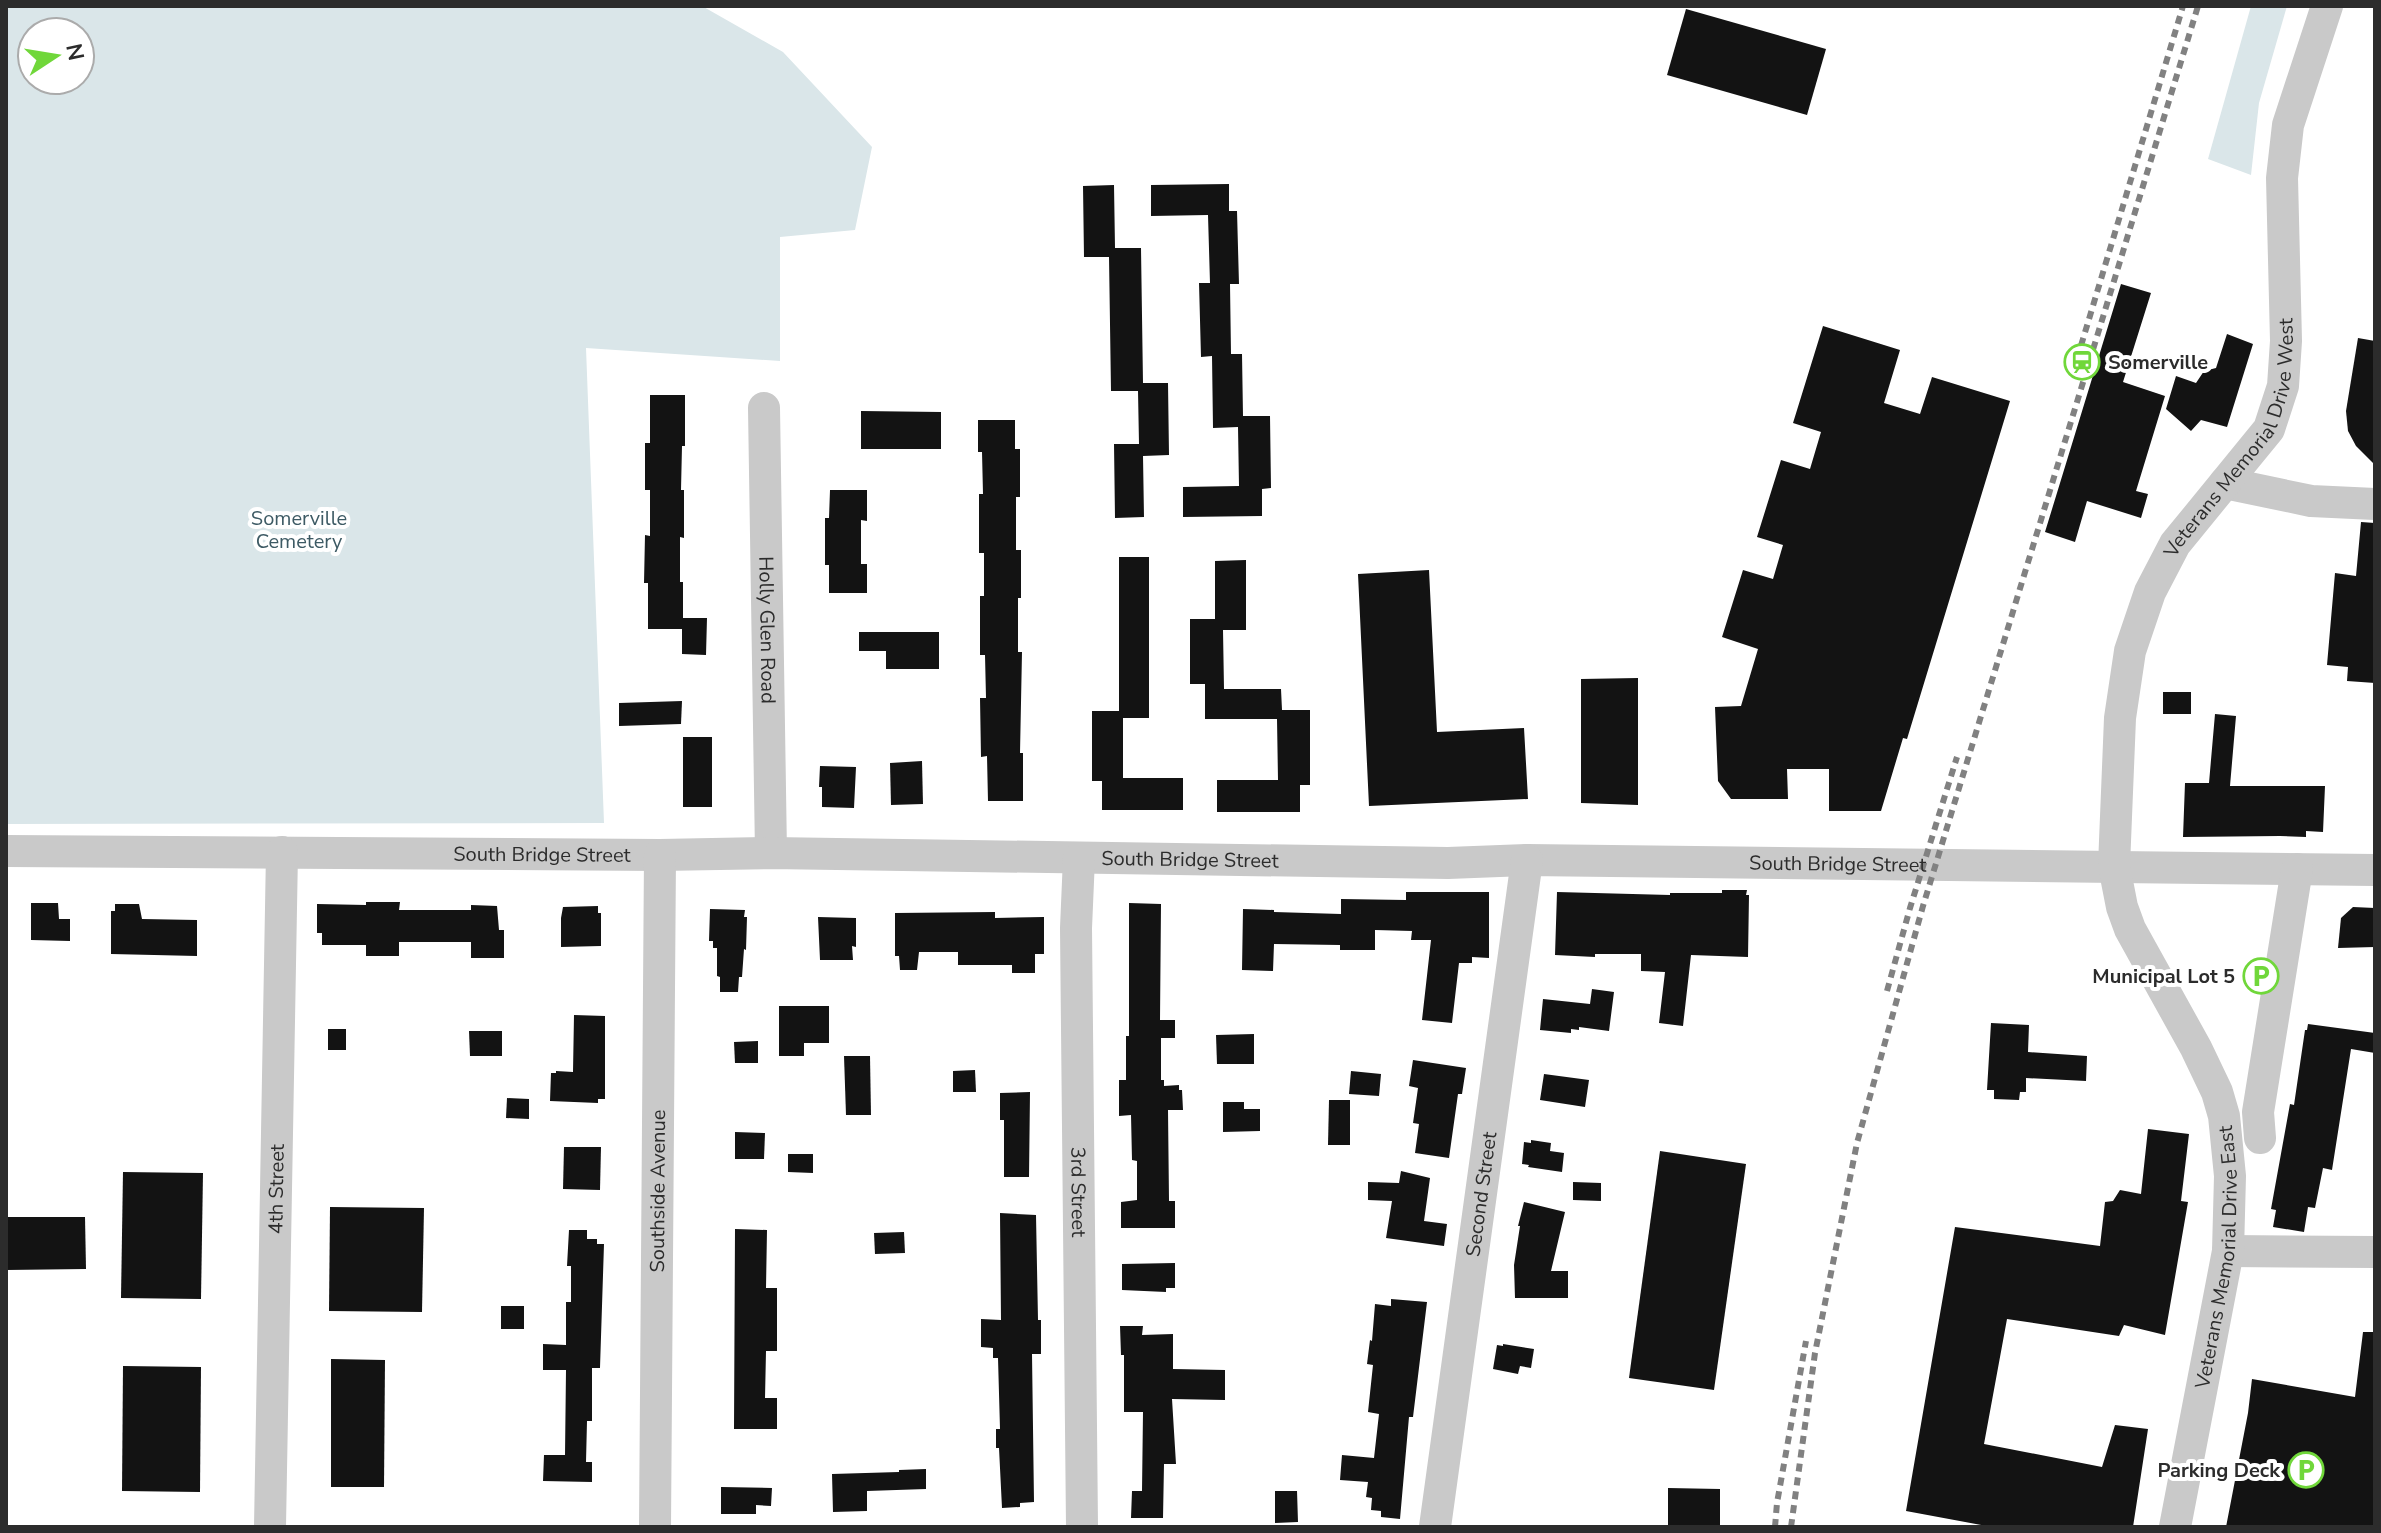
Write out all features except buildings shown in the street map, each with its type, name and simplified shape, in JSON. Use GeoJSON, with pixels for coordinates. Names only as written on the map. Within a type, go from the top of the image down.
{"type":"FeatureCollection","features":[{"type":"Feature","properties":{"kind":"street","name":"Veterans Memorial Drive West"},"geometry":{"type":"LineString","coordinates":[[2114,866],[2120,718],[2130,651],[2150,592],[2175,544],[2269,429],[2283,386],[2286,341],[2282,178],[2288,125],[2327,6]]}},
{"type":"Feature","properties":{"kind":"street","name":"Holly Glen Road"},"geometry":{"type":"LineString","coordinates":[[764,408],[771,853]]}},
{"type":"Feature","properties":{"kind":"street"},"geometry":{"type":"LineString","coordinates":[[2225,483],[2311,501],[2375,504]]}},
{"type":"Feature","properties":{"kind":"street","name":"South Bridge Street"},"geometry":{"type":"LineString","coordinates":[[6,851],[771,853],[1448,863],[1527,860],[2375,870]]}},
{"type":"Feature","properties":{"kind":"street","name":"4th Street"},"geometry":{"type":"LineString","coordinates":[[270,1527],[282,852]]}},
{"type":"Feature","properties":{"kind":"street","name":"Southside Avenue"},"geometry":{"type":"LineString","coordinates":[[655,1527],[660,855]]}},
{"type":"Feature","properties":{"kind":"street","name":"3rd Street"},"geometry":{"type":"LineString","coordinates":[[1079,858],[1076,928],[1082,1527]]}},
{"type":"Feature","properties":{"kind":"street","name":"Second Street"},"geometry":{"type":"LineString","coordinates":[[1435,1527],[1527,860]]}},
{"type":"Feature","properties":{"kind":"street","name":"Veterans Memorial Drive East"},"geometry":{"type":"LineString","coordinates":[[2114,866],[2130,929],[2217,1092],[2224,1116],[2230,1176],[2228,1251],[2175,1527]]}},
{"type":"Feature","properties":{"kind":"street"},"geometry":{"type":"LineString","coordinates":[[2260,1138],[2258,1112],[2297,869]]}},
{"type":"Feature","properties":{"kind":"street"},"geometry":{"type":"LineString","coordinates":[[2228,1251],[2375,1252]]}},
{"type":"Feature","properties":{"kind":"green space","name":"Somerville Cemetery"},"geometry":{"type":"Polygon","coordinates":[[[6,6],[702,6],[783,52],[872,147],[855,230],[780,237],[780,361],[586,348],[604,823],[6,824],[6,6]]]}},
{"type":"Feature","properties":{"kind":"green space"},"geometry":{"type":"Polygon","coordinates":[[[2251,6],[2287,6],[2259,103],[2251,175],[2208,159],[2251,6]]]}},
{"type":"Feature","properties":{"kind":"railway"},"geometry":{"type":"LineString","coordinates":[[2077,359],[2183,6]]}},
{"type":"Feature","properties":{"kind":"railway"},"geometry":{"type":"LineString","coordinates":[[1791,1527],[1815,1353],[1857,1143],[1923,906],[2198,6]]}},
{"type":"Feature","properties":{"kind":"railway"},"geometry":{"type":"LineString","coordinates":[[1887,991],[1957,757]]}},
{"type":"Feature","properties":{"kind":"railway"},"geometry":{"type":"LineString","coordinates":[[1775,1527],[1806,1341]]}},
{"type":"Feature","properties":{"kind":"place","name":"Somerville"},"geometry":{"type":"Point","coordinates":[2082,362]}},
{"type":"Feature","properties":{"kind":"place","name":"Municipal Lot 5"},"geometry":{"type":"Point","coordinates":[2261,976]}},
{"type":"Feature","properties":{"kind":"place","name":"Parking Deck"},"geometry":{"type":"Point","coordinates":[2306,1470]}}]}
